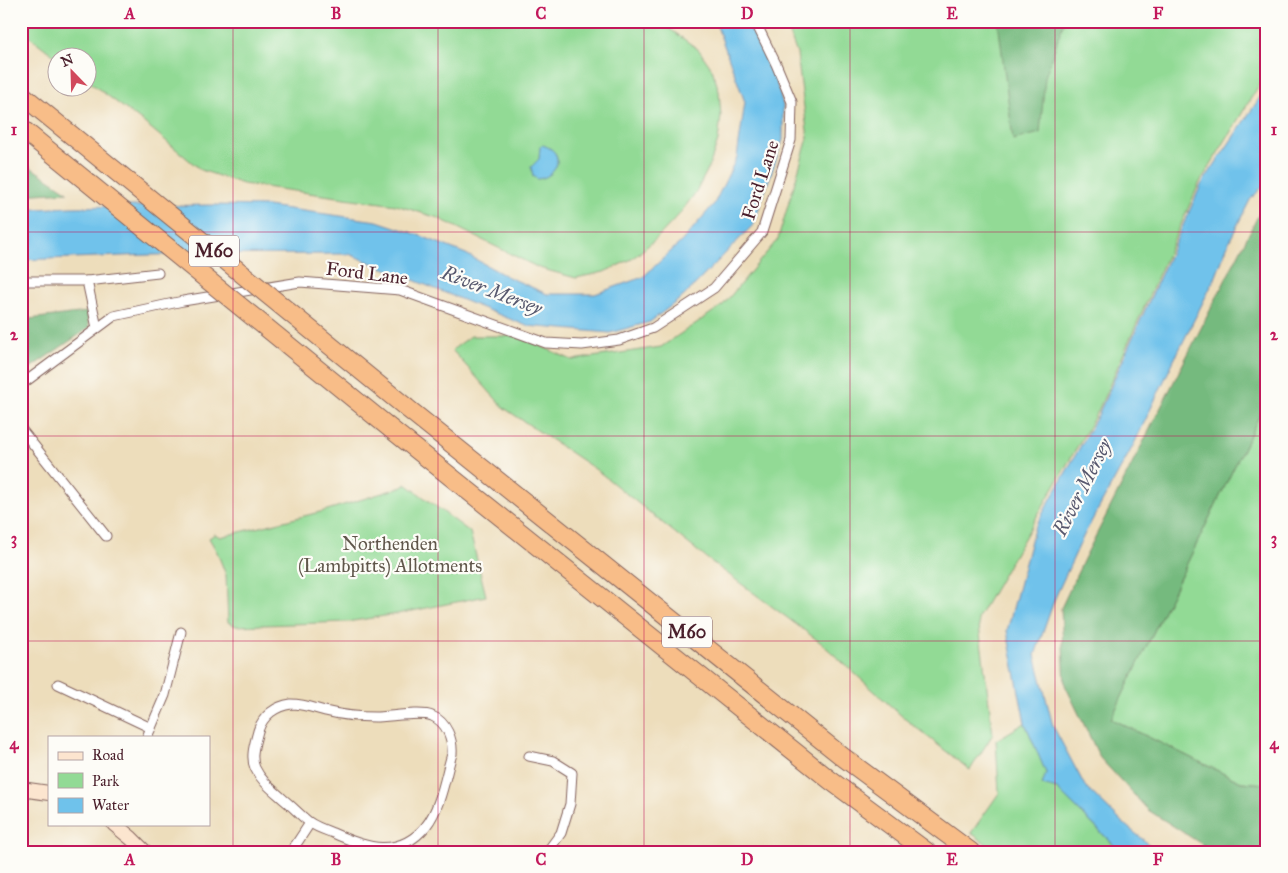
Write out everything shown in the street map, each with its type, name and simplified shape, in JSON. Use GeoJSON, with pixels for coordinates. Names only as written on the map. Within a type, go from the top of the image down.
{"type":"FeatureCollection","features":[{"type":"Feature","properties":{"kind":"highway","name":"M60"},"geometry":{"type":"LineString","coordinates":[[21,94],[407,408],[843,756],[970,852]]}},
{"type":"Feature","properties":{"kind":"highway","name":"M60"},"geometry":{"type":"LineString","coordinates":[[21,128],[391,429],[830,780],[927,852]]}},
{"type":"Feature","properties":{"kind":"main road"},"geometry":{"type":"LineString","coordinates":[[21,789],[48,793]]}},
{"type":"Feature","properties":{"kind":"main road"},"geometry":{"type":"LineString","coordinates":[[116,826],[145,852]]}},
{"type":"Feature","properties":{"kind":"street","name":"Ford Lane"},"geometry":{"type":"LineString","coordinates":[[21,385],[114,316],[174,303],[300,282],[400,290],[546,343],[582,346],[619,340],[653,328],[714,288],[762,232],[791,140],[792,102],[776,64],[754,21]]}},
{"type":"Feature","properties":{"kind":"street"},"geometry":{"type":"LineString","coordinates":[[21,281],[87,281],[158,273]]}},
{"type":"Feature","properties":{"kind":"street"},"geometry":{"type":"LineString","coordinates":[[87,281],[97,328]]}},
{"type":"Feature","properties":{"kind":"street"},"geometry":{"type":"LineString","coordinates":[[21,429],[106,536]]}},
{"type":"Feature","properties":{"kind":"street"},"geometry":{"type":"LineString","coordinates":[[58,684],[149,733],[165,695],[181,632]]}},
{"type":"Feature","properties":{"kind":"street"},"geometry":{"type":"LineString","coordinates":[[302,704],[344,715],[373,717],[432,715],[446,728],[453,744],[452,754],[438,801],[432,818],[413,837],[386,848],[370,848],[351,842],[310,823],[262,780],[255,768],[253,758],[254,747],[259,728],[274,709],[282,705],[302,704]]}},
{"type":"Feature","properties":{"kind":"street"},"geometry":{"type":"LineString","coordinates":[[529,756],[553,761],[572,773],[570,804],[561,833],[547,852]]}},
{"type":"Feature","properties":{"kind":"street"},"geometry":{"type":"LineString","coordinates":[[291,852],[310,823]]}},
{"type":"Feature","properties":{"kind":"green space"},"geometry":{"type":"Polygon","coordinates":[[[21,21],[659,21],[699,50],[712,69],[719,91],[721,116],[718,141],[709,167],[696,192],[678,216],[656,239],[632,259],[604,272],[576,278],[539,268],[438,218],[396,205],[243,184],[201,170],[147,125],[98,88],[98,48],[48,48],[48,51],[21,30],[21,21]]]}},
{"type":"Feature","properties":{"kind":"green space"},"geometry":{"type":"Polygon","coordinates":[[[785,21],[1267,21],[1267,72],[1199,184],[1098,411],[978,618],[993,734],[970,770],[905,719],[820,642],[705,557],[598,471],[504,408],[452,350],[471,336],[518,336],[572,360],[661,347],[723,305],[778,239],[808,138],[797,54],[785,21]]]}},
{"type":"Feature","properties":{"kind":"green space"},"geometry":{"type":"Polygon","coordinates":[[[998,21],[1064,21],[1045,77],[1040,133],[1013,140],[998,21]]]}},
{"type":"Feature","properties":{"kind":"green space"},"geometry":{"type":"Polygon","coordinates":[[[21,161],[68,192],[21,195],[21,161]]]}},
{"type":"Feature","properties":{"kind":"green space"},"geometry":{"type":"Polygon","coordinates":[[[1267,198],[1267,400],[1111,719],[1241,782],[1267,784],[1267,852],[1214,852],[1148,810],[1100,758],[1065,685],[1061,608],[1267,198]]]}},
{"type":"Feature","properties":{"kind":"green space"},"geometry":{"type":"Polygon","coordinates":[[[87,312],[89,328],[21,374],[21,320],[87,312]]]}},
{"type":"Feature","properties":{"kind":"green space"},"geometry":{"type":"Polygon","coordinates":[[[1267,400],[1267,784],[1241,782],[1111,719],[1267,400]]]}},
{"type":"Feature","properties":{"kind":"green space","name":"Northenden (Lambpitts) Allotments"},"geometry":{"type":"Polygon","coordinates":[[[406,484],[470,532],[486,596],[347,622],[236,626],[228,622],[226,575],[209,538],[215,534],[220,537],[324,511],[405,486],[406,484]]]}},
{"type":"Feature","properties":{"kind":"green space"},"geometry":{"type":"Polygon","coordinates":[[[1025,723],[1047,773],[1057,789],[1121,852],[998,852],[971,833],[999,793],[996,740],[1025,723]]]}},
{"type":"Feature","properties":{"kind":"water","name":"River Mersey"},"geometry":{"type":"Polygon","coordinates":[[[715,21],[745,21],[768,54],[783,105],[783,140],[753,225],[684,296],[650,322],[610,333],[527,326],[349,254],[149,255],[21,260],[21,210],[69,207],[267,206],[377,221],[466,254],[506,276],[547,294],[595,294],[643,277],[682,241],[714,204],[737,157],[745,102],[715,21]]]}},
{"type":"Feature","properties":{"kind":"water","name":"River Mersey"},"geometry":{"type":"Polygon","coordinates":[[[1267,87],[1267,182],[1250,200],[1229,242],[1216,276],[1133,446],[1084,535],[1055,598],[1035,655],[1053,726],[1085,786],[1124,824],[1158,852],[1121,852],[1057,789],[1042,785],[1046,773],[1025,723],[1007,631],[1034,529],[1098,415],[1201,185],[1267,87]]]}},
{"type":"Feature","properties":{"kind":"water"},"geometry":{"type":"Polygon","coordinates":[[[542,145],[550,148],[555,153],[557,164],[550,174],[537,179],[533,176],[531,167],[539,159],[540,147],[542,145]]]}}]}
